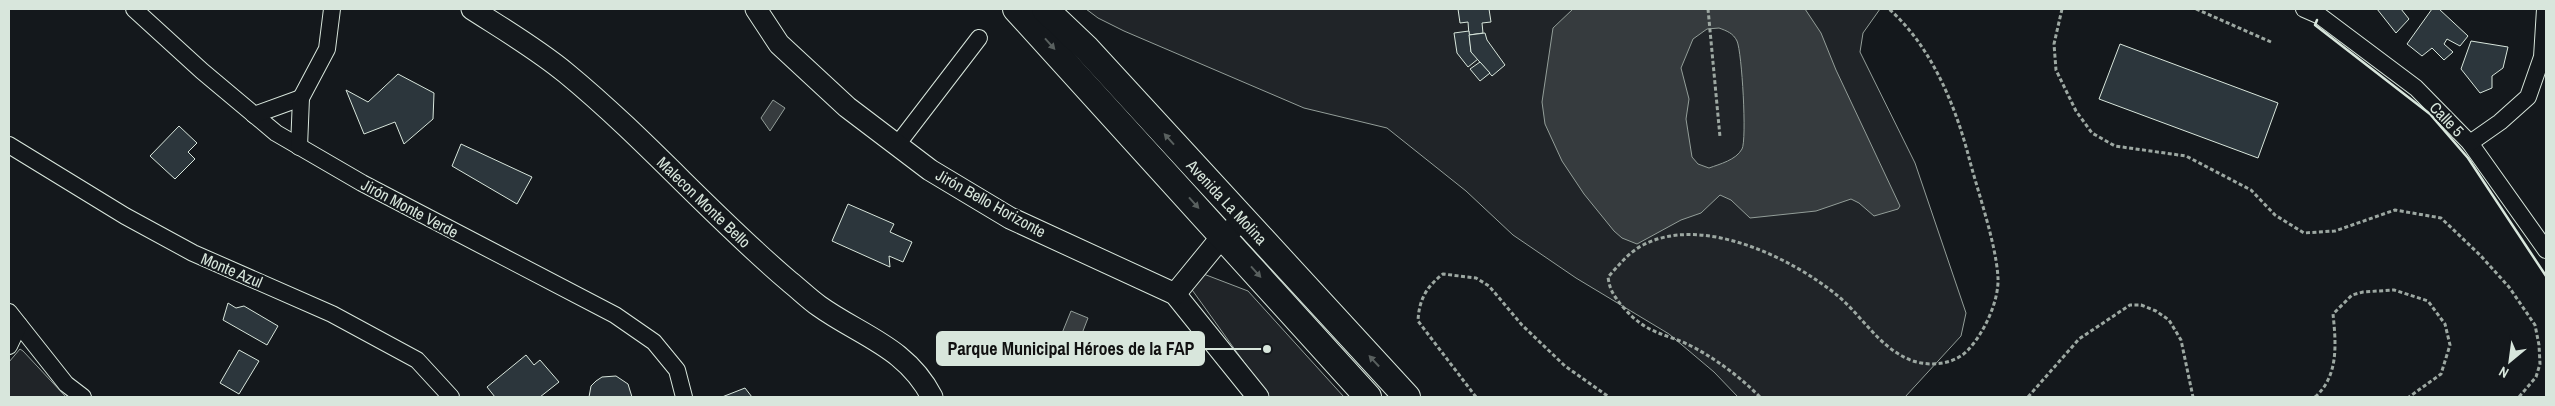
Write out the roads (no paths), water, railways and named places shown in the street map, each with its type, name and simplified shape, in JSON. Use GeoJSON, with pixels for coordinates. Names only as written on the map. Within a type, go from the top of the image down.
{"type":"FeatureCollection","features":[{"type":"Feature","properties":{"kind":"main road","name":"Avenida La Molina"},"geometry":{"type":"LineString","coordinates":[[1016,9],[1233,228],[1406,397]]}},
{"type":"Feature","properties":{"kind":"main road","name":"Avenida La Molina"},"geometry":{"type":"LineString","coordinates":[[1045,9],[1087,49],[1368,397]]}},
{"type":"Feature","properties":{"kind":"street","name":"Jirón Monte Verde"},"geometry":{"type":"LineString","coordinates":[[134,9],[254,115],[299,147],[362,183],[614,315],[654,342],[677,370],[684,397]]}},
{"type":"Feature","properties":{"kind":"street"},"geometry":{"type":"LineString","coordinates":[[299,147],[301,98],[327,49],[332,9]]}},
{"type":"Feature","properties":{"kind":"street","name":"Malecon Monte Bello"},"geometry":{"type":"LineString","coordinates":[[472,9],[572,77],[726,225],[782,275],[820,307],[885,344],[924,382],[932,397]]}},
{"type":"Feature","properties":{"kind":"street","name":"Jirón Bello Horizonte"},"geometry":{"type":"LineString","coordinates":[[756,9],[779,44],[847,107],[930,170],[1010,218],[1175,294],[1258,397]]}},
{"type":"Feature","properties":{"kind":"street","name":"Calle 5"},"geometry":{"type":"LineString","coordinates":[[2304,9],[2320,16],[2416,88],[2470,143],[2546,250]]}},
{"type":"Feature","properties":{"kind":"street"},"geometry":{"type":"LineString","coordinates":[[2470,143],[2500,122],[2540,83],[2545,9]]}},
{"type":"Feature","properties":{"kind":"street"},"geometry":{"type":"LineString","coordinates":[[897,145],[980,38]]}},
{"type":"Feature","properties":{"kind":"street"},"geometry":{"type":"LineString","coordinates":[[254,115],[301,98]]}},
{"type":"Feature","properties":{"kind":"street","name":"Monte Azul"},"geometry":{"type":"LineString","coordinates":[[9,144],[125,216],[193,253],[332,314],[417,360],[451,397]]}},
{"type":"Feature","properties":{"kind":"street"},"geometry":{"type":"LineString","coordinates":[[1175,294],[1233,228]]}},
{"type":"Feature","properties":{"kind":"street"},"geometry":{"type":"LineString","coordinates":[[9,312],[66,384],[82,397]]}},
{"type":"Feature","properties":{"kind":"street"},"geometry":{"type":"LineString","coordinates":[[9,346],[19,325]]}},
{"type":"Feature","properties":{"kind":"place","name":"Parque Municipal Héroes de la FAP"},"geometry":{"type":"Point","coordinates":[1267,349]}}]}
